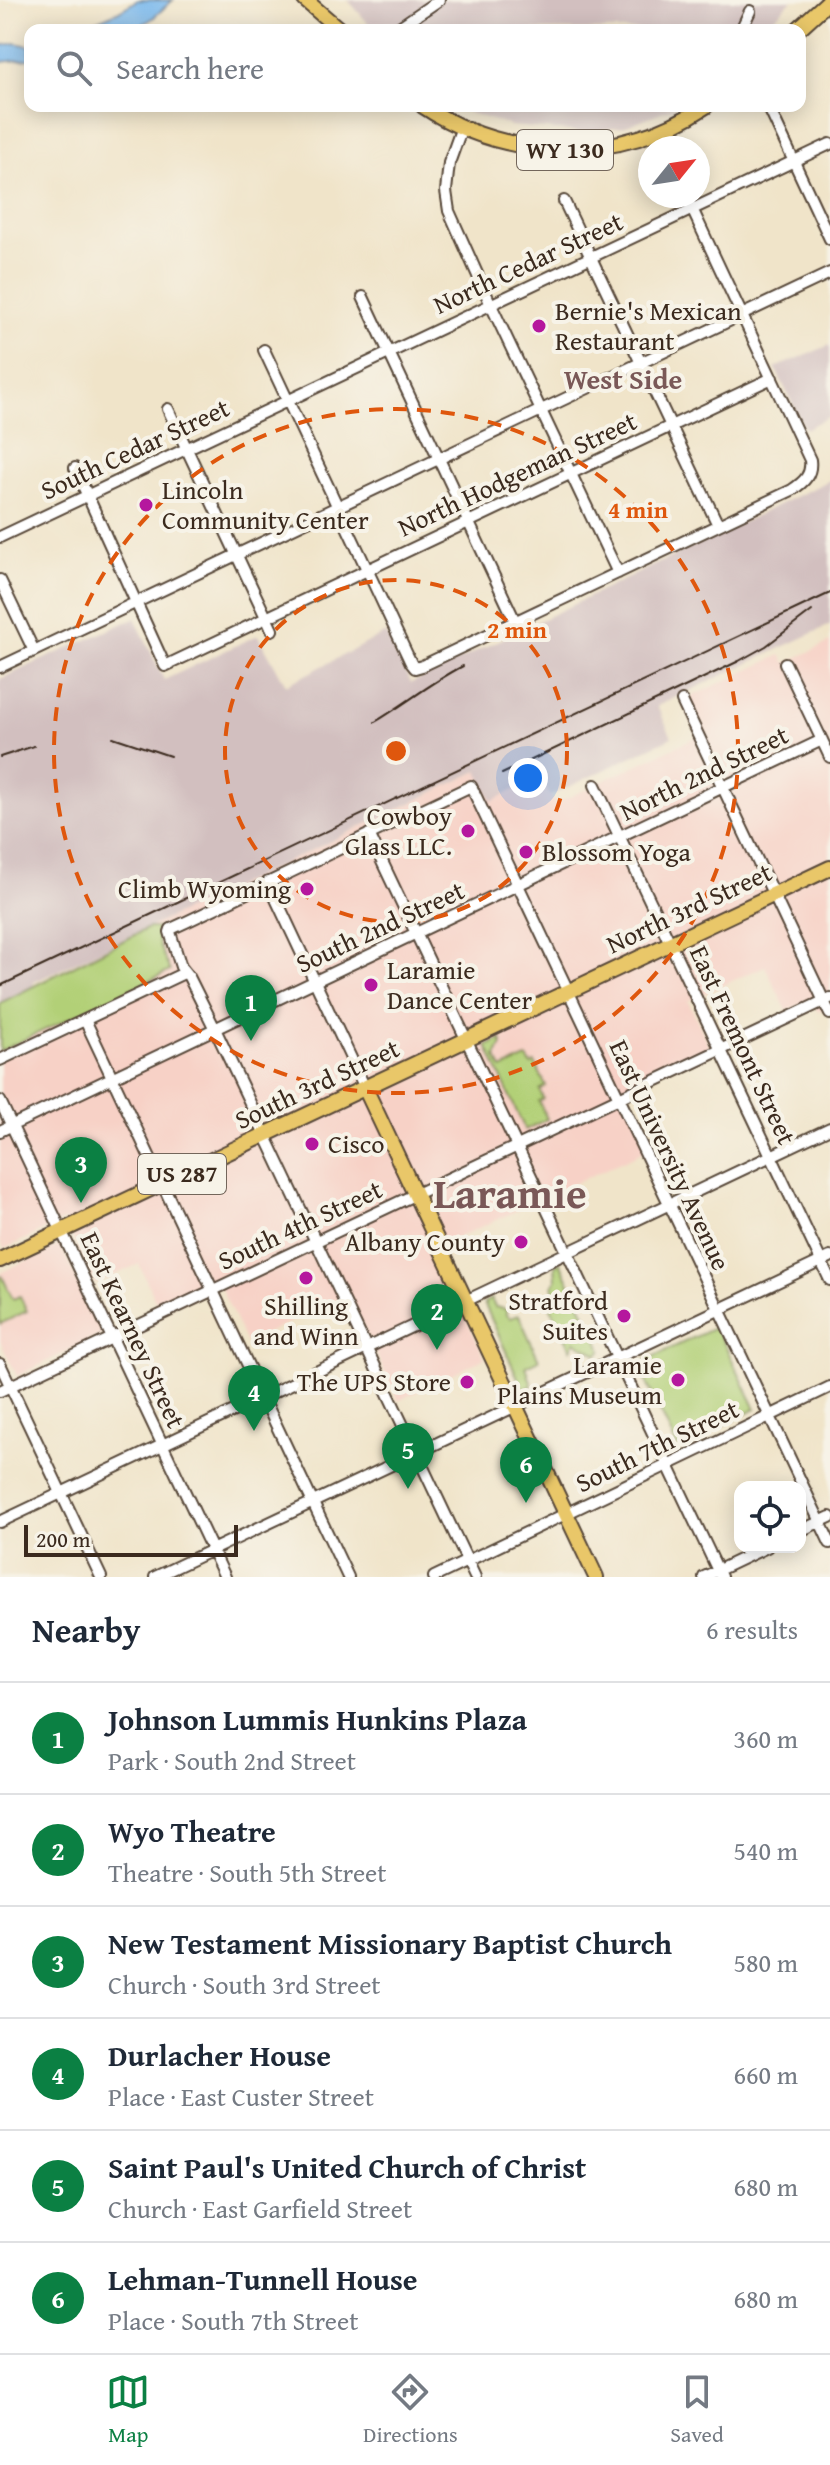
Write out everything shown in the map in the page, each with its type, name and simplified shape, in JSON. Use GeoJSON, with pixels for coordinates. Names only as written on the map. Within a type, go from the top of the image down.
{"type":"FeatureCollection","features":[{"type":"Feature","properties":{"kind":"main road"},"geometry":{"type":"LineString","coordinates":[[305,0],[333,24]]}},
{"type":"Feature","properties":{"kind":"main road"},"geometry":{"type":"LineString","coordinates":[[804,24],[830,0]]}},
{"type":"Feature","properties":{"kind":"main road","name":"WY 130"},"geometry":{"type":"LineString","coordinates":[[434,112],[491,138],[522,146],[577,150],[596,149],[662,130],[695,112]]}},
{"type":"Feature","properties":{"kind":"main road","name":"North 3rd Street"},"geometry":{"type":"LineString","coordinates":[[568,991],[830,868]]}},
{"type":"Feature","properties":{"kind":"main road","name":"South 3rd Street"},"geometry":{"type":"LineString","coordinates":[[0,1260],[568,991]]}},
{"type":"Feature","properties":{"kind":"main road"},"geometry":{"type":"LineString","coordinates":[[365,1088],[596,1577]]}},
{"type":"Feature","properties":{"kind":"street"},"geometry":{"type":"LineString","coordinates":[[404,24],[439,0]]}},
{"type":"Feature","properties":{"kind":"street"},"geometry":{"type":"LineString","coordinates":[[744,24],[750,11]]}},
{"type":"Feature","properties":{"kind":"street"},"geometry":{"type":"LineString","coordinates":[[771,112],[830,239]]}},
{"type":"Feature","properties":{"kind":"street"},"geometry":{"type":"LineString","coordinates":[[462,127],[449,163],[447,201],[457,230],[618,573]]}},
{"type":"Feature","properties":{"kind":"street","name":"North Cedar Street"},"geometry":{"type":"LineString","coordinates":[[288,401],[830,144]]}},
{"type":"Feature","properties":{"kind":"street"},"geometry":{"type":"LineString","coordinates":[[564,201],[718,525]]}},
{"type":"Feature","properties":{"kind":"street"},"geometry":{"type":"LineString","coordinates":[[264,350],[415,668],[792,490],[806,480],[810,473],[810,460],[693,209]]}},
{"type":"Feature","properties":{"kind":"street"},"geometry":{"type":"LineString","coordinates":[[0,667],[830,273]]}},
{"type":"Feature","properties":{"kind":"street"},"geometry":{"type":"LineString","coordinates":[[363,297],[515,621]]}},
{"type":"Feature","properties":{"kind":"street","name":"North Hodgeman Street"},"geometry":{"type":"LineString","coordinates":[[137,603],[165,666],[772,378]]}},
{"type":"Feature","properties":{"kind":"street","name":"South Cedar Street"},"geometry":{"type":"LineString","coordinates":[[0,537],[288,401]]}},
{"type":"Feature","properties":{"kind":"street"},"geometry":{"type":"LineString","coordinates":[[168,409],[272,630]]}},
{"type":"Feature","properties":{"kind":"street"},"geometry":{"type":"LineString","coordinates":[[75,468],[137,603]]}},
{"type":"Feature","properties":{"kind":"street"},"geometry":{"type":"LineString","coordinates":[[0,580],[34,651]]}},
{"type":"Feature","properties":{"kind":"street"},"geometry":{"type":"LineString","coordinates":[[785,663],[830,757]]}},
{"type":"Feature","properties":{"kind":"street"},"geometry":{"type":"LineString","coordinates":[[682,701],[773,895],[827,999],[830,1014]]}},
{"type":"Feature","properties":{"kind":"street","name":"North 2nd Street"},"geometry":{"type":"LineString","coordinates":[[518,886],[822,740]]}},
{"type":"Feature","properties":{"kind":"street","name":"East Fremont Street"},"geometry":{"type":"LineString","coordinates":[[595,785],[771,1156],[825,1259],[830,1280]]}},
{"type":"Feature","properties":{"kind":"street","name":"East University Avenue"},"geometry":{"type":"LineString","coordinates":[[369,834],[471,786],[770,1416],[825,1519],[830,1543]]}},
{"type":"Feature","properties":{"kind":"street"},"geometry":{"type":"LineString","coordinates":[[475,1577],[215,1029],[189,977],[184,973],[170,934],[171,929],[369,834],[720,1574]]}},
{"type":"Feature","properties":{"kind":"street"},"geometry":{"type":"LineString","coordinates":[[268,882],[365,1088]]}},
{"type":"Feature","properties":{"kind":"street","name":"South 2nd Street"},"geometry":{"type":"LineString","coordinates":[[0,1131],[518,886]]}},
{"type":"Feature","properties":{"kind":"street"},"geometry":{"type":"LineString","coordinates":[[0,1060],[184,973]]}},
{"type":"Feature","properties":{"kind":"street","name":"South 4th Street"},"geometry":{"type":"LineString","coordinates":[[5,1389],[827,999]]}},
{"type":"Feature","properties":{"kind":"street"},"geometry":{"type":"LineString","coordinates":[[85,1020],[348,1577]]}},
{"type":"Feature","properties":{"kind":"street","name":"East Kearney Street"},"geometry":{"type":"LineString","coordinates":[[0,1101],[225,1577]]}},
{"type":"Feature","properties":{"kind":"street"},"geometry":{"type":"LineString","coordinates":[[0,1522],[830,1128]]}},
{"type":"Feature","properties":{"kind":"street"},"geometry":{"type":"LineString","coordinates":[[155,1577],[825,1259]]}},
{"type":"Feature","properties":{"kind":"street"},"geometry":{"type":"LineString","coordinates":[[0,1364],[5,1389],[61,1493],[101,1577]]}},
{"type":"Feature","properties":{"kind":"street","name":"South 7th Street"},"geometry":{"type":"LineString","coordinates":[[434,1577],[830,1387]]}},
{"type":"Feature","properties":{"kind":"street"},"geometry":{"type":"LineString","coordinates":[[806,1528],[825,1519]]}},
{"type":"Feature","properties":{"kind":"street"},"geometry":{"type":"LineString","coordinates":[[704,1577],[720,1574],[757,1553]]}},
{"type":"Feature","properties":{"kind":"shaded area"},"geometry":{"type":"Polygon","coordinates":[[[348,0],[792,0],[768,24],[369,24],[348,0]]]}},
{"type":"Feature","properties":{"kind":"shaded area"},"geometry":{"type":"Polygon","coordinates":[[[467,112],[662,112],[623,127],[580,132],[511,126],[467,112]]]}},
{"type":"Feature","properties":{"kind":"shaded area"},"geometry":{"type":"Polygon","coordinates":[[[830,345],[830,416],[805,429],[775,368],[830,345]]]}},
{"type":"Feature","properties":{"kind":"shaded area"},"geometry":{"type":"Polygon","coordinates":[[[830,480],[830,625],[657,706],[672,737],[550,796],[541,777],[492,801],[478,771],[34,982],[32,988],[0,1003],[0,679],[135,618],[164,680],[258,635],[286,685],[386,633],[411,683],[830,480]]]}},
{"type":"Feature","properties":{"kind":"shaded area"},"geometry":{"type":"Polygon","coordinates":[[[830,642],[830,1006],[818,1012],[811,1000],[787,1011],[765,966],[688,1001],[710,1047],[624,1088],[651,1148],[433,1249],[485,1358],[398,1401],[348,1294],[246,1343],[218,1282],[159,1309],[139,1264],[95,1284],[64,1221],[4,1249],[0,1241],[0,1051],[170,971],[159,946],[157,934],[160,929],[148,928],[479,771],[541,777],[555,804],[698,736],[682,701],[781,655],[786,663],[830,642]]]}},
{"type":"Feature","properties":{"kind":"shaded area"},"geometry":{"type":"Polygon","coordinates":[[[60,1245],[103,1334],[17,1376],[0,1341],[0,1273],[60,1245]]]}},
{"type":"Feature","properties":{"kind":"green space"},"geometry":{"type":"Polygon","coordinates":[[[148,928],[161,928],[157,934],[159,946],[170,971],[0,1051],[0,1003],[148,928]]]}},
{"type":"Feature","properties":{"kind":"green space"},"geometry":{"type":"Polygon","coordinates":[[[501,1039],[496,1057],[502,1069],[527,1058],[531,1065],[535,1063],[546,1086],[540,1090],[543,1099],[539,1101],[547,1119],[525,1130],[487,1046],[501,1039]]]}},
{"type":"Feature","properties":{"kind":"green space"},"geometry":{"type":"Polygon","coordinates":[[[560,1262],[602,1350],[597,1355],[575,1341],[571,1349],[547,1300],[555,1294],[555,1265],[560,1262]]]}},
{"type":"Feature","properties":{"kind":"green space"},"geometry":{"type":"Polygon","coordinates":[[[0,1277],[13,1299],[20,1296],[27,1311],[0,1324],[0,1277]]]}},
{"type":"Feature","properties":{"kind":"green space"},"geometry":{"type":"Polygon","coordinates":[[[491,1299],[495,1307],[506,1309],[506,1315],[510,1318],[519,1315],[539,1360],[526,1366],[532,1386],[523,1389],[484,1303],[491,1299]]]}},
{"type":"Feature","properties":{"kind":"green space"},"geometry":{"type":"Polygon","coordinates":[[[716,1327],[756,1409],[677,1447],[638,1364],[716,1327]]]}},
{"type":"Feature","properties":{"kind":"water"},"geometry":{"type":"Polygon","coordinates":[[[138,0],[173,0],[144,24],[89,24],[138,0]]]}},
{"type":"Feature","properties":{"kind":"water"},"geometry":{"type":"Polygon","coordinates":[[[24,45],[24,60],[0,62],[0,46],[24,45]]]}},
{"type":"Feature","properties":{"kind":"railway"},"geometry":{"type":"LineString","coordinates":[[0,986],[830,593]]}},
{"type":"Feature","properties":{"kind":"railway"},"geometry":{"type":"LineString","coordinates":[[502,774],[739,661],[766,646],[812,611]]}},
{"type":"Feature","properties":{"kind":"railway"},"geometry":{"type":"LineString","coordinates":[[375,722],[463,666]]}},
{"type":"Feature","properties":{"kind":"railway"},"geometry":{"type":"LineString","coordinates":[[113,737],[170,756]]}},
{"type":"Feature","properties":{"kind":"railway"},"geometry":{"type":"LineString","coordinates":[[0,757],[34,746]]}},
{"type":"Feature","properties":{"kind":"place","name":"Bernie's Mexican Restaurant"},"geometry":{"type":"Point","coordinates":[539,326]}},
{"type":"Feature","properties":{"kind":"place","name":"Lincoln Community Center"},"geometry":{"type":"Point","coordinates":[146,505]}},
{"type":"Feature","properties":{"kind":"place","name":"Cowboy Glass LLC."},"geometry":{"type":"Point","coordinates":[468,831]}},
{"type":"Feature","properties":{"kind":"place","name":"Blossom Yoga"},"geometry":{"type":"Point","coordinates":[526,852]}},
{"type":"Feature","properties":{"kind":"place","name":"Climb Wyoming"},"geometry":{"type":"Point","coordinates":[307,889]}},
{"type":"Feature","properties":{"kind":"place","name":"Laramie Dance Center"},"geometry":{"type":"Point","coordinates":[371,985]}},
{"type":"Feature","properties":{"kind":"place","name":"Johnson Lummis Hunkins Plaza"},"geometry":{"type":"Point","coordinates":[251,1041]}},
{"type":"Feature","properties":{"kind":"place","name":"Cisco"},"geometry":{"type":"Point","coordinates":[312,1144]}},
{"type":"Feature","properties":{"kind":"place","name":"New Testament Missionary Baptist Church"},"geometry":{"type":"Point","coordinates":[81,1203]}},
{"type":"Feature","properties":{"kind":"place","name":"Albany County"},"geometry":{"type":"Point","coordinates":[521,1242]}},
{"type":"Feature","properties":{"kind":"place","name":"Shilling and Winn"},"geometry":{"type":"Point","coordinates":[306,1278]}},
{"type":"Feature","properties":{"kind":"place","name":"Stratford Suites"},"geometry":{"type":"Point","coordinates":[624,1316]}},
{"type":"Feature","properties":{"kind":"place","name":"Wyo Theatre"},"geometry":{"type":"Point","coordinates":[437,1350]}},
{"type":"Feature","properties":{"kind":"place","name":"Laramie Plains Museum"},"geometry":{"type":"Point","coordinates":[678,1380]}},
{"type":"Feature","properties":{"kind":"place","name":"The UPS Store"},"geometry":{"type":"Point","coordinates":[467,1382]}},
{"type":"Feature","properties":{"kind":"place","name":"Durlacher House"},"geometry":{"type":"Point","coordinates":[254,1431]}},
{"type":"Feature","properties":{"kind":"place","name":"Saint Paul's United Church of Christ"},"geometry":{"type":"Point","coordinates":[408,1489]}},
{"type":"Feature","properties":{"kind":"place","name":"Lehman-Tunnell House"},"geometry":{"type":"Point","coordinates":[526,1503]}},
{"type":"Feature","properties":{"kind":"district","name":"West Side"},"geometry":{"type":"Point","coordinates":[623,379]}},
{"type":"Feature","properties":{"kind":"district","name":"Laramie"},"geometry":{"type":"Point","coordinates":[510,1193]}}]}
